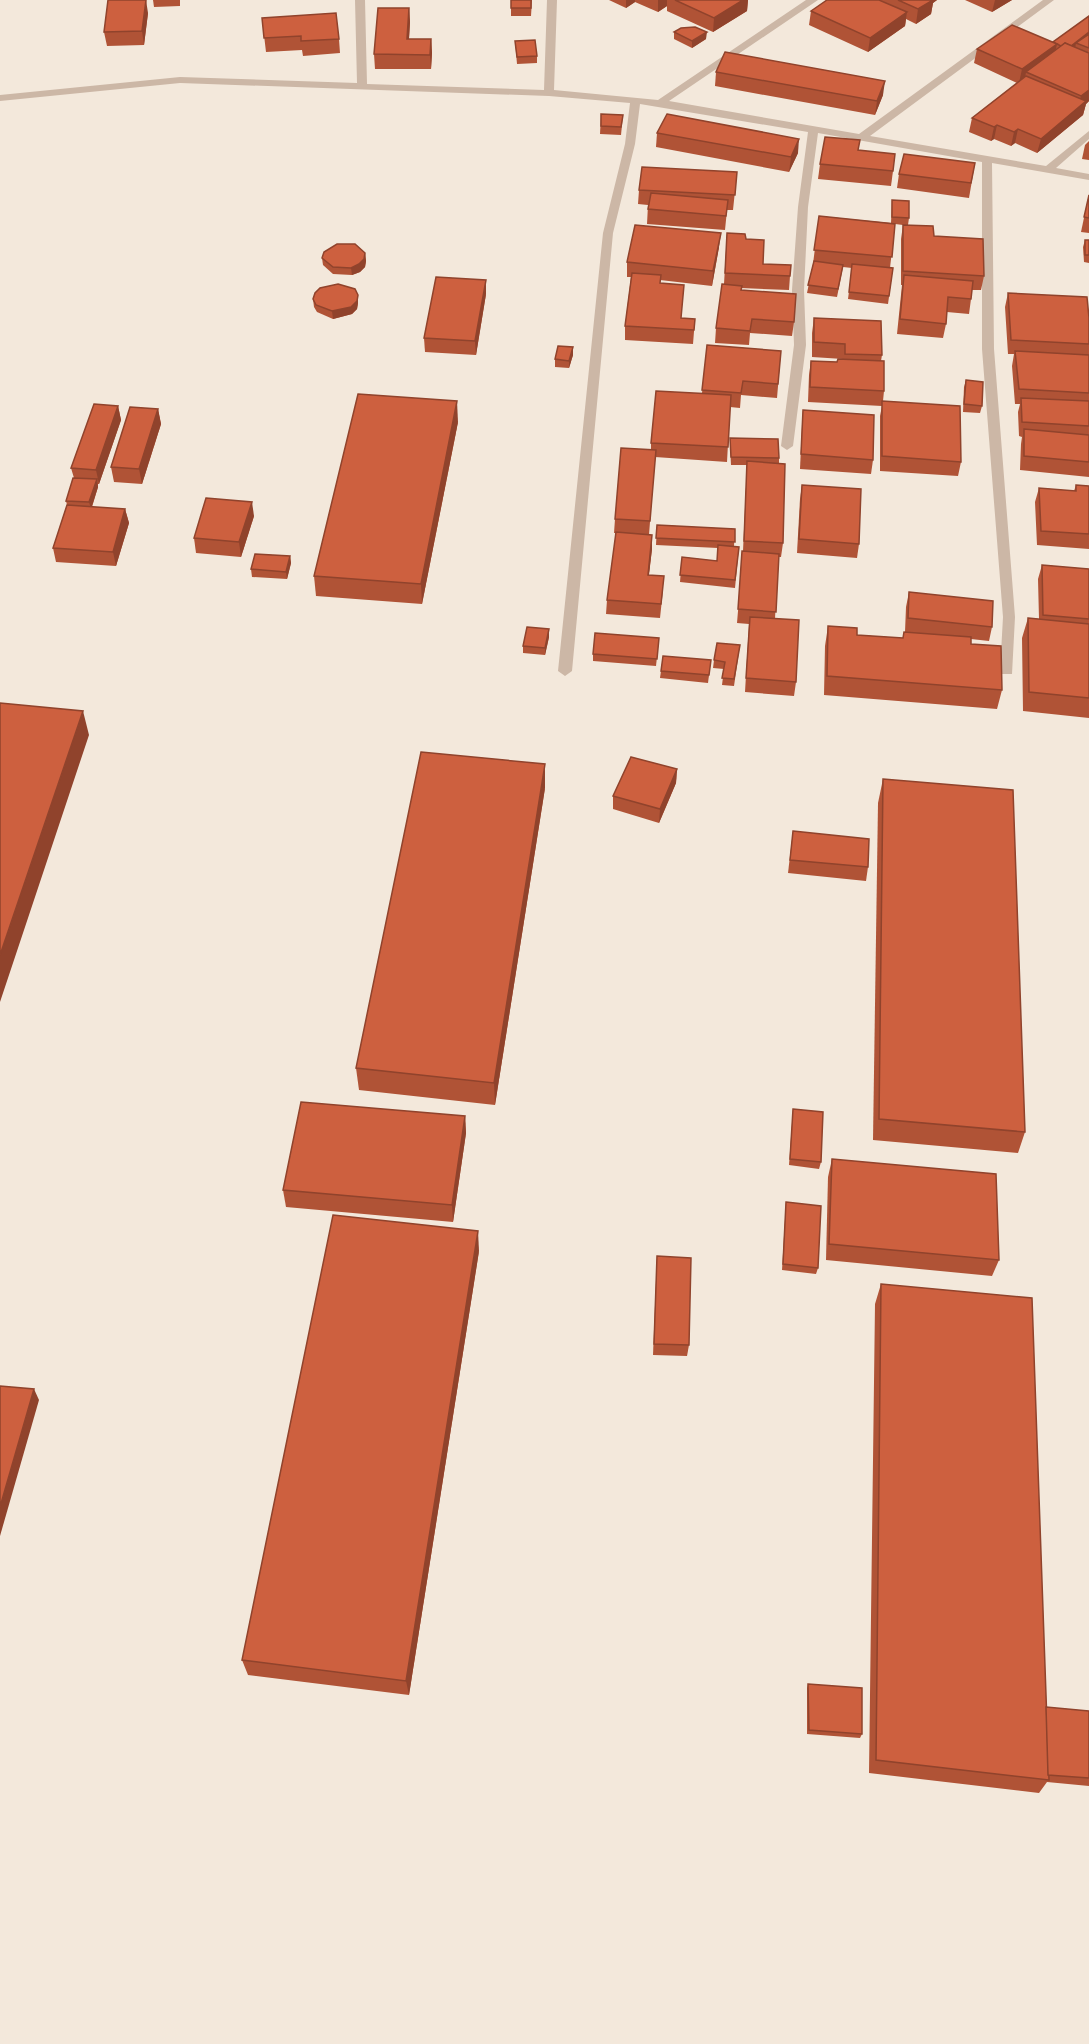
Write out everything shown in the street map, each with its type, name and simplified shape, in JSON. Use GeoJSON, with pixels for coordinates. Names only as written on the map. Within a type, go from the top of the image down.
{"type":"FeatureCollection","features":[{"type":"Feature","properties":{"kind":"street"},"geometry":{"type":"LineString","coordinates":[[360,0],[362,86]]}},
{"type":"Feature","properties":{"kind":"street"},"geometry":{"type":"LineString","coordinates":[[549,93],[552,0]]}},
{"type":"Feature","properties":{"kind":"street"},"geometry":{"type":"LineString","coordinates":[[660,103],[813,0]]}},
{"type":"Feature","properties":{"kind":"street"},"geometry":{"type":"LineString","coordinates":[[861,138],[1049,0]]}},
{"type":"Feature","properties":{"kind":"street"},"geometry":{"type":"LineString","coordinates":[[0,98],[180,80],[549,93],[660,103],[1089,177]]}},
{"type":"Feature","properties":{"kind":"street"},"geometry":{"type":"LineString","coordinates":[[565,671],[608,233],[630,144],[635,101]]}},
{"type":"Feature","properties":{"kind":"street"},"geometry":{"type":"LineString","coordinates":[[787,446],[800,345],[798,290],[813,130]]}},
{"type":"Feature","properties":{"kind":"street"},"geometry":{"type":"LineString","coordinates":[[1048,169],[1089,134]]}},
{"type":"Feature","properties":{"kind":"street"},"geometry":{"type":"LineString","coordinates":[[987,159],[988,349],[1009,617],[1007,671]]}},
{"type":"Feature","properties":{"kind":"building"},"geometry":{"type":"Polygon","coordinates":[[[108,0],[146,0],[142,31],[104,32],[108,0]]]}},
{"type":"Feature","properties":{"kind":"building"},"geometry":{"type":"Polygon","coordinates":[[[511,0],[531,0],[531,8],[511,8],[511,0]]]}},
{"type":"Feature","properties":{"kind":"building"},"geometry":{"type":"Polygon","coordinates":[[[675,0],[743,0],[714,18],[675,0]]]}},
{"type":"Feature","properties":{"kind":"building"},"geometry":{"type":"Polygon","coordinates":[[[827,0],[879,0],[907,12],[870,38],[811,11],[827,0]]]}},
{"type":"Feature","properties":{"kind":"building"},"geometry":{"type":"Polygon","coordinates":[[[898,0],[933,0],[918,9],[898,0]]]}},
{"type":"Feature","properties":{"kind":"building"},"geometry":{"type":"Polygon","coordinates":[[[378,8],[409,8],[407,39],[431,39],[430,55],[374,54],[378,8]]]}},
{"type":"Feature","properties":{"kind":"building"},"geometry":{"type":"Polygon","coordinates":[[[336,13],[339,39],[301,41],[301,36],[264,38],[262,18],[336,13]]]}},
{"type":"Feature","properties":{"kind":"building"},"geometry":{"type":"Polygon","coordinates":[[[1089,16],[1089,32],[1071,46],[1065,43],[1061,46],[1053,42],[1089,16]]]}},
{"type":"Feature","properties":{"kind":"building"},"geometry":{"type":"Polygon","coordinates":[[[1012,25],[1057,44],[1022,69],[977,49],[1012,25]]]}},
{"type":"Feature","properties":{"kind":"building"},"geometry":{"type":"Polygon","coordinates":[[[695,27],[707,32],[692,41],[674,32],[681,28],[695,27]]]}},
{"type":"Feature","properties":{"kind":"building"},"geometry":{"type":"Polygon","coordinates":[[[1089,34],[1089,48],[1076,43],[1089,34]]]}},
{"type":"Feature","properties":{"kind":"building"},"geometry":{"type":"Polygon","coordinates":[[[535,40],[537,56],[517,57],[515,41],[535,40]]]}},
{"type":"Feature","properties":{"kind":"building"},"geometry":{"type":"Polygon","coordinates":[[[1065,43],[1089,53],[1089,90],[1081,96],[1026,72],[1065,43]]]}},
{"type":"Feature","properties":{"kind":"building"},"geometry":{"type":"Polygon","coordinates":[[[725,52],[885,81],[877,101],[716,72],[725,52]]]}},
{"type":"Feature","properties":{"kind":"building"},"geometry":{"type":"Polygon","coordinates":[[[1026,76],[1086,101],[1041,139],[1018,129],[1014,132],[972,118],[1026,76]]]}},
{"type":"Feature","properties":{"kind":"building"},"geometry":{"type":"Polygon","coordinates":[[[601,114],[623,115],[621,127],[601,126],[601,114]]]}},
{"type":"Feature","properties":{"kind":"building"},"geometry":{"type":"Polygon","coordinates":[[[667,114],[799,139],[791,157],[657,133],[667,114]]]}},
{"type":"Feature","properties":{"kind":"building"},"geometry":{"type":"Polygon","coordinates":[[[825,137],[860,140],[858,150],[895,154],[893,171],[820,164],[825,137]]]}},
{"type":"Feature","properties":{"kind":"building"},"geometry":{"type":"Polygon","coordinates":[[[904,154],[975,163],[971,183],[899,174],[904,154]]]}},
{"type":"Feature","properties":{"kind":"building"},"geometry":{"type":"Polygon","coordinates":[[[642,167],[737,172],[735,195],[639,190],[642,167]]]}},
{"type":"Feature","properties":{"kind":"building"},"geometry":{"type":"Polygon","coordinates":[[[651,193],[728,200],[726,216],[648,209],[651,193]]]}},
{"type":"Feature","properties":{"kind":"building"},"geometry":{"type":"Polygon","coordinates":[[[1089,195],[1089,218],[1084,217],[1089,195]]]}},
{"type":"Feature","properties":{"kind":"building"},"geometry":{"type":"Polygon","coordinates":[[[892,200],[909,201],[909,218],[892,217],[892,200]]]}},
{"type":"Feature","properties":{"kind":"building"},"geometry":{"type":"Polygon","coordinates":[[[819,216],[895,224],[892,257],[814,250],[819,216]]]}},
{"type":"Feature","properties":{"kind":"building"},"geometry":{"type":"Polygon","coordinates":[[[635,225],[721,233],[713,271],[627,262],[635,225]]]}},
{"type":"Feature","properties":{"kind":"building"},"geometry":{"type":"Polygon","coordinates":[[[903,225],[933,226],[934,236],[983,239],[984,276],[903,271],[903,225]]]}},
{"type":"Feature","properties":{"kind":"building"},"geometry":{"type":"Polygon","coordinates":[[[727,233],[745,234],[746,239],[764,240],[763,264],[791,265],[790,276],[725,273],[727,233]]]}},
{"type":"Feature","properties":{"kind":"building"},"geometry":{"type":"Polygon","coordinates":[[[1085,240],[1089,240],[1089,255],[1085,255],[1085,240]]]}},
{"type":"Feature","properties":{"kind":"building"},"geometry":{"type":"Polygon","coordinates":[[[337,244],[355,244],[365,253],[364,259],[351,268],[333,267],[322,258],[324,252],[337,244]]]}},
{"type":"Feature","properties":{"kind":"building"},"geometry":{"type":"Polygon","coordinates":[[[814,261],[843,265],[838,289],[808,285],[814,261]]]}},
{"type":"Feature","properties":{"kind":"building"},"geometry":{"type":"Polygon","coordinates":[[[852,264],[893,268],[889,296],[849,292],[852,264]]]}},
{"type":"Feature","properties":{"kind":"building"},"geometry":{"type":"Polygon","coordinates":[[[632,273],[661,275],[660,283],[684,285],[681,318],[695,319],[694,330],[625,326],[632,273]]]}},
{"type":"Feature","properties":{"kind":"building"},"geometry":{"type":"Polygon","coordinates":[[[904,275],[973,281],[971,299],[948,297],[946,324],[900,319],[904,275]]]}},
{"type":"Feature","properties":{"kind":"building"},"geometry":{"type":"Polygon","coordinates":[[[436,277],[486,280],[475,341],[424,338],[436,277]]]}},
{"type":"Feature","properties":{"kind":"building"},"geometry":{"type":"Polygon","coordinates":[[[338,284],[355,289],[358,295],[357,301],[351,307],[332,311],[316,305],[313,299],[320,288],[338,284]]]}},
{"type":"Feature","properties":{"kind":"building"},"geometry":{"type":"Polygon","coordinates":[[[722,284],[742,286],[741,290],[796,294],[794,322],[752,319],[750,331],[716,328],[722,284]]]}},
{"type":"Feature","properties":{"kind":"building"},"geometry":{"type":"Polygon","coordinates":[[[1008,293],[1087,297],[1089,344],[1011,340],[1008,293]]]}},
{"type":"Feature","properties":{"kind":"building"},"geometry":{"type":"Polygon","coordinates":[[[814,318],[881,321],[882,355],[845,354],[845,344],[814,342],[814,318]]]}},
{"type":"Feature","properties":{"kind":"building"},"geometry":{"type":"Polygon","coordinates":[[[707,345],[781,351],[778,384],[743,381],[741,393],[702,390],[707,345]]]}},
{"type":"Feature","properties":{"kind":"building"},"geometry":{"type":"Polygon","coordinates":[[[558,346],[573,347],[569,361],[555,359],[558,346]]]}},
{"type":"Feature","properties":{"kind":"building"},"geometry":{"type":"Polygon","coordinates":[[[1015,351],[1089,355],[1089,393],[1019,389],[1015,351]]]}},
{"type":"Feature","properties":{"kind":"building"},"geometry":{"type":"Polygon","coordinates":[[[838,359],[884,361],[884,391],[810,387],[811,361],[837,362],[838,359]]]}},
{"type":"Feature","properties":{"kind":"building"},"geometry":{"type":"Polygon","coordinates":[[[966,380],[983,382],[982,406],[964,404],[966,380]]]}},
{"type":"Feature","properties":{"kind":"building"},"geometry":{"type":"Polygon","coordinates":[[[656,391],[731,395],[728,447],[651,443],[656,391]]]}},
{"type":"Feature","properties":{"kind":"building"},"geometry":{"type":"Polygon","coordinates":[[[358,394],[457,401],[421,584],[314,576],[358,394]]]}},
{"type":"Feature","properties":{"kind":"building"},"geometry":{"type":"Polygon","coordinates":[[[1021,398],[1089,401],[1089,426],[1022,422],[1021,398]]]}},
{"type":"Feature","properties":{"kind":"building"},"geometry":{"type":"Polygon","coordinates":[[[882,401],[960,406],[961,462],[882,456],[882,401]]]}},
{"type":"Feature","properties":{"kind":"building"},"geometry":{"type":"Polygon","coordinates":[[[94,404],[118,406],[96,470],[71,468],[94,404]]]}},
{"type":"Feature","properties":{"kind":"building"},"geometry":{"type":"Polygon","coordinates":[[[130,407],[158,409],[139,469],[111,467],[130,407]]]}},
{"type":"Feature","properties":{"kind":"building"},"geometry":{"type":"Polygon","coordinates":[[[803,410],[874,415],[873,460],[801,454],[803,410]]]}},
{"type":"Feature","properties":{"kind":"building"},"geometry":{"type":"Polygon","coordinates":[[[1024,429],[1089,435],[1089,462],[1024,456],[1024,429]]]}},
{"type":"Feature","properties":{"kind":"building"},"geometry":{"type":"Polygon","coordinates":[[[730,438],[778,439],[779,458],[731,457],[730,438]]]}},
{"type":"Feature","properties":{"kind":"building"},"geometry":{"type":"Polygon","coordinates":[[[621,448],[656,450],[650,521],[615,519],[621,448]]]}},
{"type":"Feature","properties":{"kind":"building"},"geometry":{"type":"Polygon","coordinates":[[[747,461],[785,464],[783,543],[744,541],[747,461]]]}},
{"type":"Feature","properties":{"kind":"building"},"geometry":{"type":"Polygon","coordinates":[[[73,478],[97,479],[89,502],[66,501],[73,478]]]}},
{"type":"Feature","properties":{"kind":"building"},"geometry":{"type":"Polygon","coordinates":[[[802,485],[861,489],[859,544],[799,539],[802,485]]]}},
{"type":"Feature","properties":{"kind":"building"},"geometry":{"type":"Polygon","coordinates":[[[1076,485],[1089,486],[1089,534],[1041,531],[1039,488],[1076,491],[1076,485]]]}},
{"type":"Feature","properties":{"kind":"building"},"geometry":{"type":"Polygon","coordinates":[[[206,498],[252,502],[239,542],[194,538],[206,498]]]}},
{"type":"Feature","properties":{"kind":"building"},"geometry":{"type":"Polygon","coordinates":[[[67,505],[125,509],[113,552],[53,548],[67,505]]]}},
{"type":"Feature","properties":{"kind":"building"},"geometry":{"type":"Polygon","coordinates":[[[657,525],[735,529],[735,542],[656,538],[657,525]]]}},
{"type":"Feature","properties":{"kind":"building"},"geometry":{"type":"Polygon","coordinates":[[[616,532],[652,535],[648,575],[664,576],[661,604],[607,600],[616,532]]]}},
{"type":"Feature","properties":{"kind":"building"},"geometry":{"type":"Polygon","coordinates":[[[718,545],[739,547],[735,580],[680,575],[682,557],[717,561],[718,545]]]}},
{"type":"Feature","properties":{"kind":"building"},"geometry":{"type":"Polygon","coordinates":[[[742,551],[779,554],[776,612],[738,609],[742,551]]]}},
{"type":"Feature","properties":{"kind":"building"},"geometry":{"type":"Polygon","coordinates":[[[255,554],[290,556],[286,572],[251,569],[255,554]]]}},
{"type":"Feature","properties":{"kind":"building"},"geometry":{"type":"Polygon","coordinates":[[[1042,565],[1089,569],[1089,619],[1043,615],[1042,565]]]}},
{"type":"Feature","properties":{"kind":"building"},"geometry":{"type":"Polygon","coordinates":[[[909,592],[993,601],[992,627],[908,618],[909,592]]]}},
{"type":"Feature","properties":{"kind":"building"},"geometry":{"type":"Polygon","coordinates":[[[750,617],[799,620],[796,682],[746,678],[750,617]]]}},
{"type":"Feature","properties":{"kind":"building"},"geometry":{"type":"Polygon","coordinates":[[[1028,618],[1089,624],[1089,698],[1029,692],[1028,618]]]}},
{"type":"Feature","properties":{"kind":"building"},"geometry":{"type":"Polygon","coordinates":[[[828,626],[857,628],[857,635],[903,638],[904,632],[971,637],[971,644],[1001,646],[1002,690],[827,676],[828,626]]]}},
{"type":"Feature","properties":{"kind":"building"},"geometry":{"type":"Polygon","coordinates":[[[527,627],[549,629],[545,648],[523,646],[527,627]]]}},
{"type":"Feature","properties":{"kind":"building"},"geometry":{"type":"Polygon","coordinates":[[[595,633],[659,638],[657,659],[593,654],[595,633]]]}},
{"type":"Feature","properties":{"kind":"building"},"geometry":{"type":"Polygon","coordinates":[[[717,643],[740,645],[734,679],[722,678],[725,662],[714,660],[717,643]]]}},
{"type":"Feature","properties":{"kind":"building"},"geometry":{"type":"Polygon","coordinates":[[[663,656],[711,660],[709,675],[661,671],[663,656]]]}},
{"type":"Feature","properties":{"kind":"building"},"geometry":{"type":"Polygon","coordinates":[[[0,703],[83,711],[0,955],[0,703]]]}},
{"type":"Feature","properties":{"kind":"building"},"geometry":{"type":"Polygon","coordinates":[[[421,752],[545,764],[494,1083],[356,1068],[421,752]]]}},
{"type":"Feature","properties":{"kind":"building"},"geometry":{"type":"Polygon","coordinates":[[[631,757],[677,769],[660,809],[613,796],[631,757]]]}},
{"type":"Feature","properties":{"kind":"building"},"geometry":{"type":"Polygon","coordinates":[[[883,779],[1013,790],[1025,1132],[879,1119],[883,779]]]}},
{"type":"Feature","properties":{"kind":"building"},"geometry":{"type":"Polygon","coordinates":[[[793,831],[869,839],[868,867],[790,860],[793,831]]]}},
{"type":"Feature","properties":{"kind":"building"},"geometry":{"type":"Polygon","coordinates":[[[301,1102],[465,1116],[452,1205],[283,1190],[301,1102]]]}},
{"type":"Feature","properties":{"kind":"building"},"geometry":{"type":"Polygon","coordinates":[[[793,1109],[823,1112],[821,1162],[790,1159],[793,1109]]]}},
{"type":"Feature","properties":{"kind":"building"},"geometry":{"type":"Polygon","coordinates":[[[832,1159],[996,1174],[999,1260],[829,1244],[832,1159]]]}},
{"type":"Feature","properties":{"kind":"building"},"geometry":{"type":"Polygon","coordinates":[[[786,1202],[821,1206],[818,1268],[783,1264],[786,1202]]]}},
{"type":"Feature","properties":{"kind":"building"},"geometry":{"type":"Polygon","coordinates":[[[333,1215],[478,1231],[406,1681],[242,1660],[333,1215]]]}},
{"type":"Feature","properties":{"kind":"building"},"geometry":{"type":"Polygon","coordinates":[[[657,1256],[691,1258],[689,1345],[654,1344],[657,1256]]]}},
{"type":"Feature","properties":{"kind":"building"},"geometry":{"type":"Polygon","coordinates":[[[881,1284],[1032,1298],[1049,1780],[876,1760],[881,1284]]]}},
{"type":"Feature","properties":{"kind":"building"},"geometry":{"type":"Polygon","coordinates":[[[0,1386],[34,1389],[0,1507],[0,1386]]]}},
{"type":"Feature","properties":{"kind":"building"},"geometry":{"type":"Polygon","coordinates":[[[808,1684],[862,1688],[862,1734],[809,1730],[808,1684]]]}},
{"type":"Feature","properties":{"kind":"building"},"geometry":{"type":"Polygon","coordinates":[[[1046,1707],[1089,1711],[1089,1778],[1048,1775],[1046,1707]]]}}]}
